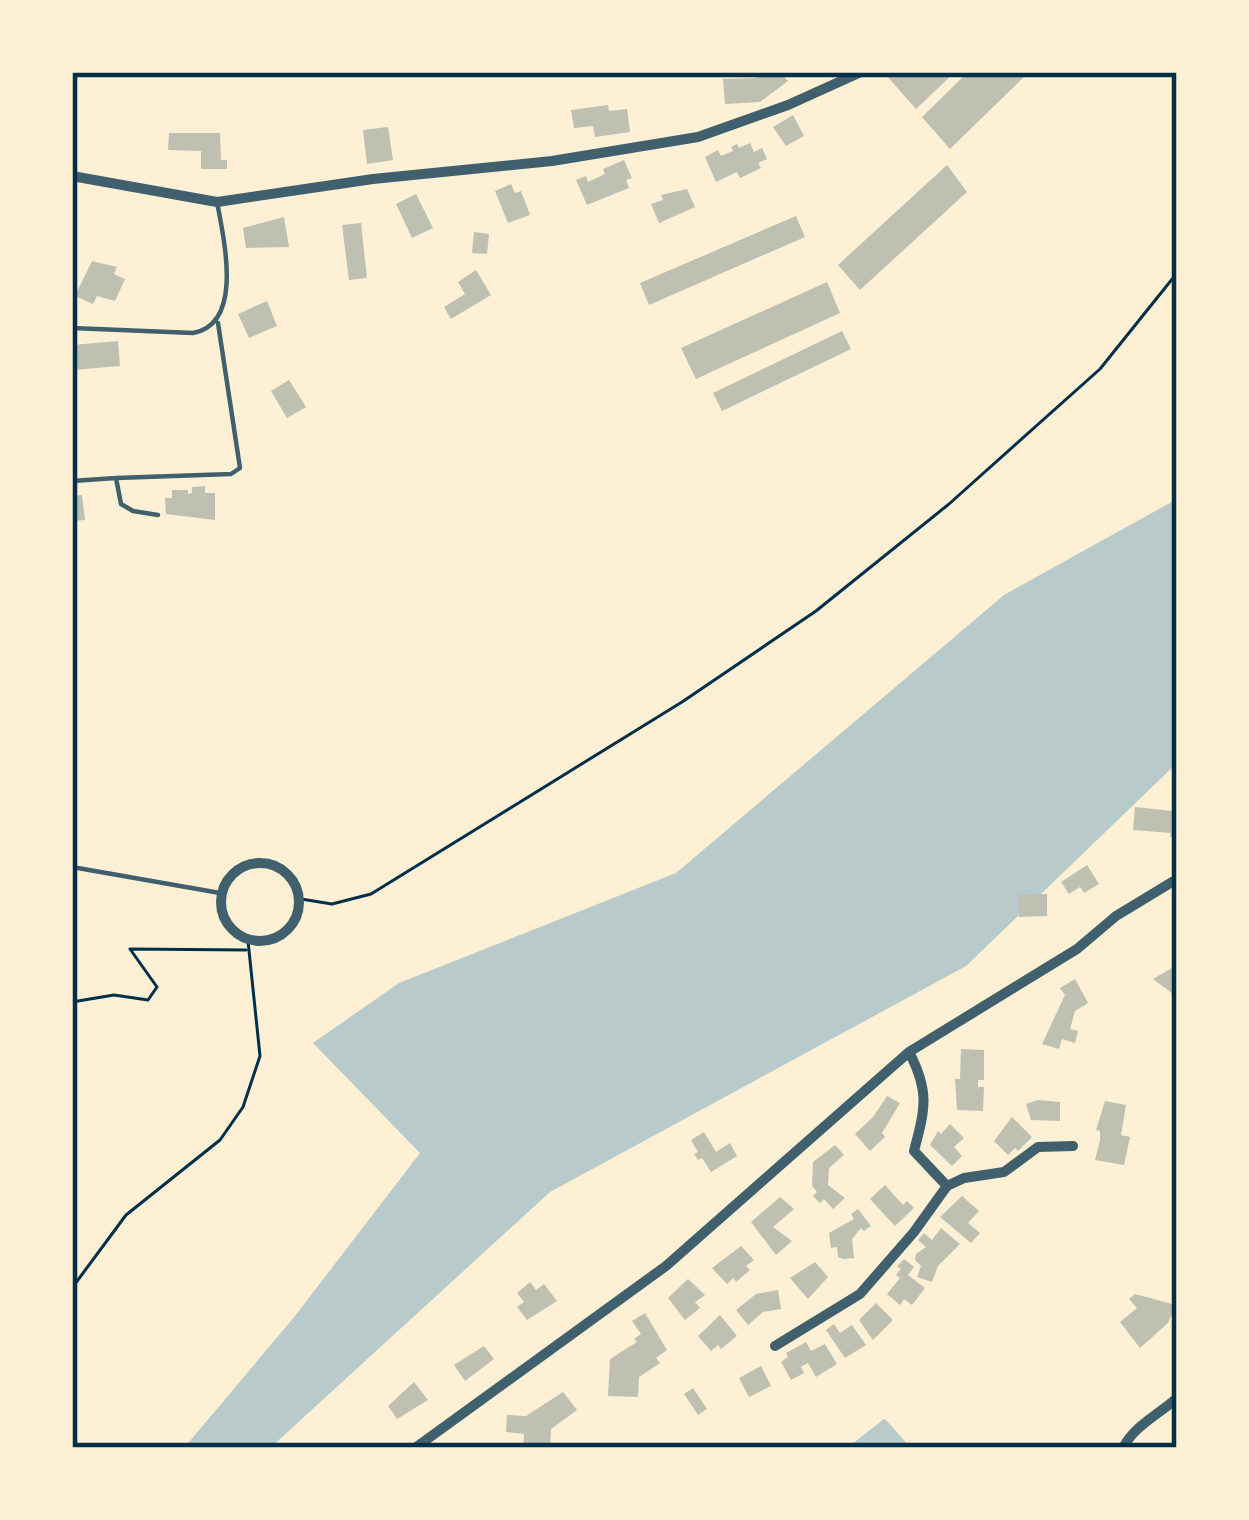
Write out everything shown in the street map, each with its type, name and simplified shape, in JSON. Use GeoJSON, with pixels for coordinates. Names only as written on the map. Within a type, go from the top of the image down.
{"type":"FeatureCollection","features":[{"type":"Feature","properties":{"kind":"street"},"geometry":{"type":"LineString","coordinates":[[72,176],[217,202],[552,160],[698,137],[862,72]]}},
{"type":"Feature","properties":{"kind":"street"},"geometry":{"type":"LineString","coordinates":[[267,861],[290,874],[301,899],[295,924],[273,941],[248,946],[226,924],[220,893],[236,869],[267,861]]}},
{"type":"Feature","properties":{"kind":"street"},"geometry":{"type":"LineString","coordinates":[[415,1448],[666,1266],[909,1052],[1058,962],[1116,916],[1177,879]]}},
{"type":"Feature","properties":{"kind":"street"},"geometry":{"type":"LineString","coordinates":[[909,1052],[923,1078],[926,1105],[914,1151],[947,1186]]}},
{"type":"Feature","properties":{"kind":"street"},"geometry":{"type":"LineString","coordinates":[[776,1346],[860,1294],[947,1186],[964,1178],[1004,1172],[1038,1148],[1073,1146]]}},
{"type":"Feature","properties":{"kind":"street"},"geometry":{"type":"LineString","coordinates":[[1123,1448],[1131,1431],[1177,1398]]}},
{"type":"Feature","properties":{"kind":"lane"},"geometry":{"type":"LineString","coordinates":[[72,481],[231,474],[240,469],[218,323],[225,277],[217,202]]}},
{"type":"Feature","properties":{"kind":"lane"},"geometry":{"type":"LineString","coordinates":[[72,328],[193,333],[218,323]]}},
{"type":"Feature","properties":{"kind":"lane"},"geometry":{"type":"LineString","coordinates":[[116,478],[121,504],[133,512],[158,514]]}},
{"type":"Feature","properties":{"kind":"lane"},"geometry":{"type":"LineString","coordinates":[[72,867],[220,893]]}},
{"type":"Feature","properties":{"kind":"path"},"geometry":{"type":"LineString","coordinates":[[301,899],[332,904],[371,894],[682,702],[816,611],[949,504],[1100,369],[1177,273]]}},
{"type":"Feature","properties":{"kind":"path"},"geometry":{"type":"LineString","coordinates":[[72,1002],[114,995],[148,1000],[157,987],[130,949],[248,946],[260,1056],[243,1107],[220,1140],[126,1215],[72,1288]]}},
{"type":"Feature","properties":{"kind":"shaded area"},"geometry":{"type":"Polygon","coordinates":[[[1177,499],[1177,763],[966,966],[550,1192],[270,1448],[184,1448],[295,1316],[420,1153],[313,1043],[399,983],[676,873],[1004,595],[1177,499]]]}},
{"type":"Feature","properties":{"kind":"shaded area"},"geometry":{"type":"Polygon","coordinates":[[[884,1419],[911,1448],[847,1448],[884,1419]]]}},
{"type":"Feature","properties":{"kind":"building"},"geometry":{"type":"Polygon","coordinates":[[[763,72],[779,72],[788,81],[760,102],[725,104],[723,79],[756,78],[763,72]]]}},
{"type":"Feature","properties":{"kind":"building"},"geometry":{"type":"Polygon","coordinates":[[[955,72],[916,109],[886,75],[955,72]]]}},
{"type":"Feature","properties":{"kind":"building"},"geometry":{"type":"Polygon","coordinates":[[[968,72],[1029,72],[950,149],[922,117],[968,72]]]}},
{"type":"Feature","properties":{"kind":"building"},"geometry":{"type":"Polygon","coordinates":[[[608,105],[609,111],[627,109],[630,132],[595,137],[593,126],[574,128],[571,110],[608,105]]]}},
{"type":"Feature","properties":{"kind":"building"},"geometry":{"type":"Polygon","coordinates":[[[793,115],[804,136],[786,146],[773,127],[793,115]]]}},
{"type":"Feature","properties":{"kind":"building"},"geometry":{"type":"Polygon","coordinates":[[[388,127],[393,160],[367,164],[363,130],[388,127]]]}},
{"type":"Feature","properties":{"kind":"building"},"geometry":{"type":"Polygon","coordinates":[[[169,133],[220,133],[221,160],[227,160],[227,169],[201,169],[201,151],[168,150],[169,133]]]}},
{"type":"Feature","properties":{"kind":"building"},"geometry":{"type":"Polygon","coordinates":[[[750,143],[754,152],[762,148],[767,159],[758,163],[761,168],[716,182],[705,157],[718,150],[721,156],[737,144],[739,148],[750,143]]]}},
{"type":"Feature","properties":{"kind":"building"},"geometry":{"type":"Polygon","coordinates":[[[624,160],[632,178],[626,180],[629,188],[587,205],[576,180],[586,176],[588,182],[624,160]]]}},
{"type":"Feature","properties":{"kind":"building"},"geometry":{"type":"Polygon","coordinates":[[[947,165],[967,192],[860,290],[838,265],[947,165]]]}},
{"type":"Feature","properties":{"kind":"building"},"geometry":{"type":"Polygon","coordinates":[[[511,184],[515,193],[521,191],[530,215],[508,223],[495,191],[511,184]]]}},
{"type":"Feature","properties":{"kind":"building"},"geometry":{"type":"Polygon","coordinates":[[[687,189],[695,207],[659,223],[651,204],[663,200],[661,195],[687,189]]]}},
{"type":"Feature","properties":{"kind":"building"},"geometry":{"type":"Polygon","coordinates":[[[416,194],[433,228],[412,238],[396,204],[416,194]]]}},
{"type":"Feature","properties":{"kind":"building"},"geometry":{"type":"Polygon","coordinates":[[[796,216],[805,237],[649,305],[640,283],[796,216]]]}},
{"type":"Feature","properties":{"kind":"building"},"geometry":{"type":"Polygon","coordinates":[[[284,217],[289,247],[246,248],[243,228],[284,217]]]}},
{"type":"Feature","properties":{"kind":"building"},"geometry":{"type":"Polygon","coordinates":[[[361,223],[367,278],[349,280],[342,225],[361,223]]]}},
{"type":"Feature","properties":{"kind":"building"},"geometry":{"type":"Polygon","coordinates":[[[474,232],[489,234],[487,254],[472,253],[474,232]]]}},
{"type":"Feature","properties":{"kind":"building"},"geometry":{"type":"Polygon","coordinates":[[[92,261],[117,267],[114,274],[125,279],[115,301],[97,296],[93,304],[75,296],[92,261]]]}},
{"type":"Feature","properties":{"kind":"building"},"geometry":{"type":"Polygon","coordinates":[[[476,270],[491,295],[451,319],[444,307],[465,294],[458,282],[476,270]]]}},
{"type":"Feature","properties":{"kind":"building"},"geometry":{"type":"Polygon","coordinates":[[[827,282],[840,313],[696,379],[681,348],[827,282]]]}},
{"type":"Feature","properties":{"kind":"building"},"geometry":{"type":"Polygon","coordinates":[[[267,301],[277,326],[249,338],[238,314],[267,301]]]}},
{"type":"Feature","properties":{"kind":"building"},"geometry":{"type":"Polygon","coordinates":[[[842,331],[851,349],[722,411],[713,393],[842,331]]]}},
{"type":"Feature","properties":{"kind":"building"},"geometry":{"type":"Polygon","coordinates":[[[118,341],[120,366],[72,370],[72,345],[118,341]]]}},
{"type":"Feature","properties":{"kind":"building"},"geometry":{"type":"Polygon","coordinates":[[[289,380],[306,407],[287,418],[271,391],[289,380]]]}},
{"type":"Feature","properties":{"kind":"building"},"geometry":{"type":"Polygon","coordinates":[[[205,486],[205,493],[215,493],[215,520],[166,514],[165,498],[172,498],[172,490],[188,490],[188,494],[192,487],[205,486]]]}},
{"type":"Feature","properties":{"kind":"building"},"geometry":{"type":"Polygon","coordinates":[[[82,495],[85,520],[72,521],[72,496],[82,495]]]}},
{"type":"Feature","properties":{"kind":"building"},"geometry":{"type":"Polygon","coordinates":[[[1174,794],[1177,837],[1133,830],[1135,807],[1172,811],[1174,794]]]}},
{"type":"Feature","properties":{"kind":"building"},"geometry":{"type":"Polygon","coordinates":[[[1087,865],[1099,884],[1084,893],[1080,887],[1069,894],[1061,882],[1087,865]]]}},
{"type":"Feature","properties":{"kind":"building"},"geometry":{"type":"Polygon","coordinates":[[[1047,894],[1047,916],[1019,917],[1018,895],[1047,894]]]}},
{"type":"Feature","properties":{"kind":"building"},"geometry":{"type":"Polygon","coordinates":[[[1177,965],[1177,997],[1153,979],[1177,965]]]}},
{"type":"Feature","properties":{"kind":"building"},"geometry":{"type":"Polygon","coordinates":[[[1075,979],[1088,1003],[1075,1011],[1070,1029],[1078,1031],[1075,1043],[1062,1039],[1059,1049],[1042,1044],[1065,995],[1060,988],[1075,979]]]}},
{"type":"Feature","properties":{"kind":"building"},"geometry":{"type":"Polygon","coordinates":[[[961,1049],[984,1050],[984,1080],[978,1080],[978,1087],[984,1087],[983,1111],[957,1110],[955,1079],[960,1079],[961,1049]]]}},
{"type":"Feature","properties":{"kind":"building"},"geometry":{"type":"Polygon","coordinates":[[[887,1096],[900,1103],[882,1133],[885,1137],[870,1151],[855,1134],[887,1096]]]}},
{"type":"Feature","properties":{"kind":"building"},"geometry":{"type":"Polygon","coordinates":[[[1105,1101],[1126,1105],[1121,1135],[1130,1137],[1124,1165],[1095,1160],[1100,1140],[1096,1130],[1105,1101]]]}},
{"type":"Feature","properties":{"kind":"building"},"geometry":{"type":"Polygon","coordinates":[[[1060,1102],[1060,1121],[1031,1120],[1026,1104],[1060,1102]]]}},
{"type":"Feature","properties":{"kind":"building"},"geometry":{"type":"Polygon","coordinates":[[[1012,1117],[1032,1137],[1008,1155],[994,1141],[1012,1117]]]}},
{"type":"Feature","properties":{"kind":"building"},"geometry":{"type":"Polygon","coordinates":[[[950,1124],[964,1138],[954,1147],[962,1156],[952,1166],[930,1145],[938,1131],[941,1134],[950,1124]]]}},
{"type":"Feature","properties":{"kind":"building"},"geometry":{"type":"Polygon","coordinates":[[[704,1132],[716,1152],[730,1143],[737,1156],[711,1172],[694,1154],[698,1152],[691,1140],[704,1132]]]}},
{"type":"Feature","properties":{"kind":"building"},"geometry":{"type":"Polygon","coordinates":[[[835,1145],[844,1155],[829,1168],[828,1185],[845,1198],[833,1209],[813,1196],[817,1192],[812,1186],[813,1162],[835,1145]]]}},
{"type":"Feature","properties":{"kind":"building"},"geometry":{"type":"Polygon","coordinates":[[[885,1185],[903,1205],[907,1201],[914,1208],[895,1226],[870,1199],[885,1185]]]}},
{"type":"Feature","properties":{"kind":"building"},"geometry":{"type":"Polygon","coordinates":[[[962,1196],[979,1211],[968,1223],[980,1233],[971,1243],[940,1217],[962,1196]]]}},
{"type":"Feature","properties":{"kind":"building"},"geometry":{"type":"Polygon","coordinates":[[[780,1197],[794,1209],[773,1227],[792,1241],[776,1255],[751,1222],[780,1197]]]}},
{"type":"Feature","properties":{"kind":"building"},"geometry":{"type":"Polygon","coordinates":[[[858,1209],[871,1226],[861,1228],[852,1239],[854,1258],[843,1259],[837,1247],[831,1248],[829,1233],[854,1219],[851,1214],[858,1209]]]}},
{"type":"Feature","properties":{"kind":"building"},"geometry":{"type":"Polygon","coordinates":[[[941,1228],[960,1244],[938,1266],[932,1282],[917,1277],[921,1266],[916,1254],[926,1247],[918,1240],[924,1233],[932,1240],[941,1228]]]}},
{"type":"Feature","properties":{"kind":"building"},"geometry":{"type":"Polygon","coordinates":[[[741,1246],[754,1260],[746,1266],[750,1270],[727,1284],[712,1268],[741,1246]]]}},
{"type":"Feature","properties":{"kind":"building"},"geometry":{"type":"Polygon","coordinates":[[[904,1259],[914,1267],[908,1275],[925,1288],[912,1305],[904,1299],[900,1305],[887,1294],[900,1278],[897,1266],[904,1259]]]}},
{"type":"Feature","properties":{"kind":"building"},"geometry":{"type":"Polygon","coordinates":[[[815,1262],[828,1277],[808,1299],[790,1278],[815,1262]]]}},
{"type":"Feature","properties":{"kind":"building"},"geometry":{"type":"Polygon","coordinates":[[[688,1279],[705,1295],[695,1302],[700,1308],[685,1320],[668,1298],[688,1279]]]}},
{"type":"Feature","properties":{"kind":"building"},"geometry":{"type":"Polygon","coordinates":[[[530,1282],[536,1290],[544,1284],[557,1301],[527,1320],[517,1307],[524,1302],[517,1293],[530,1282]]]}},
{"type":"Feature","properties":{"kind":"building"},"geometry":{"type":"Polygon","coordinates":[[[778,1290],[781,1309],[763,1312],[748,1325],[736,1310],[756,1294],[778,1290]]]}},
{"type":"Feature","properties":{"kind":"building"},"geometry":{"type":"Polygon","coordinates":[[[1135,1294],[1176,1305],[1168,1323],[1140,1348],[1120,1322],[1137,1308],[1129,1299],[1135,1294]]]}},
{"type":"Feature","properties":{"kind":"building"},"geometry":{"type":"Polygon","coordinates":[[[876,1303],[893,1320],[873,1340],[859,1320],[876,1303]]]}},
{"type":"Feature","properties":{"kind":"building"},"geometry":{"type":"Polygon","coordinates":[[[645,1313],[667,1350],[656,1358],[660,1363],[639,1377],[638,1397],[608,1396],[610,1359],[637,1342],[634,1339],[641,1334],[632,1321],[645,1313]]]}},
{"type":"Feature","properties":{"kind":"building"},"geometry":{"type":"Polygon","coordinates":[[[720,1315],[737,1336],[711,1351],[698,1336],[720,1315]]]}},
{"type":"Feature","properties":{"kind":"building"},"geometry":{"type":"Polygon","coordinates":[[[834,1324],[840,1333],[852,1325],[866,1345],[845,1358],[826,1330],[834,1324]]]}},
{"type":"Feature","properties":{"kind":"building"},"geometry":{"type":"Polygon","coordinates":[[[806,1342],[811,1351],[825,1344],[837,1364],[816,1377],[808,1363],[801,1367],[804,1373],[791,1380],[781,1362],[788,1357],[786,1353],[806,1342]]]}},
{"type":"Feature","properties":{"kind":"building"},"geometry":{"type":"Polygon","coordinates":[[[484,1346],[494,1359],[465,1381],[454,1365],[484,1346]]]}},
{"type":"Feature","properties":{"kind":"building"},"geometry":{"type":"Polygon","coordinates":[[[761,1366],[771,1386],[749,1397],[739,1378],[761,1366]]]}},
{"type":"Feature","properties":{"kind":"building"},"geometry":{"type":"Polygon","coordinates":[[[414,1382],[428,1400],[397,1419],[388,1406],[414,1382]]]}},
{"type":"Feature","properties":{"kind":"building"},"geometry":{"type":"Polygon","coordinates":[[[693,1388],[707,1409],[698,1415],[684,1394],[693,1388]]]}},
{"type":"Feature","properties":{"kind":"building"},"geometry":{"type":"Polygon","coordinates":[[[563,1392],[577,1410],[551,1429],[550,1448],[523,1448],[524,1434],[506,1432],[507,1415],[526,1416],[563,1392]]]}}]}
